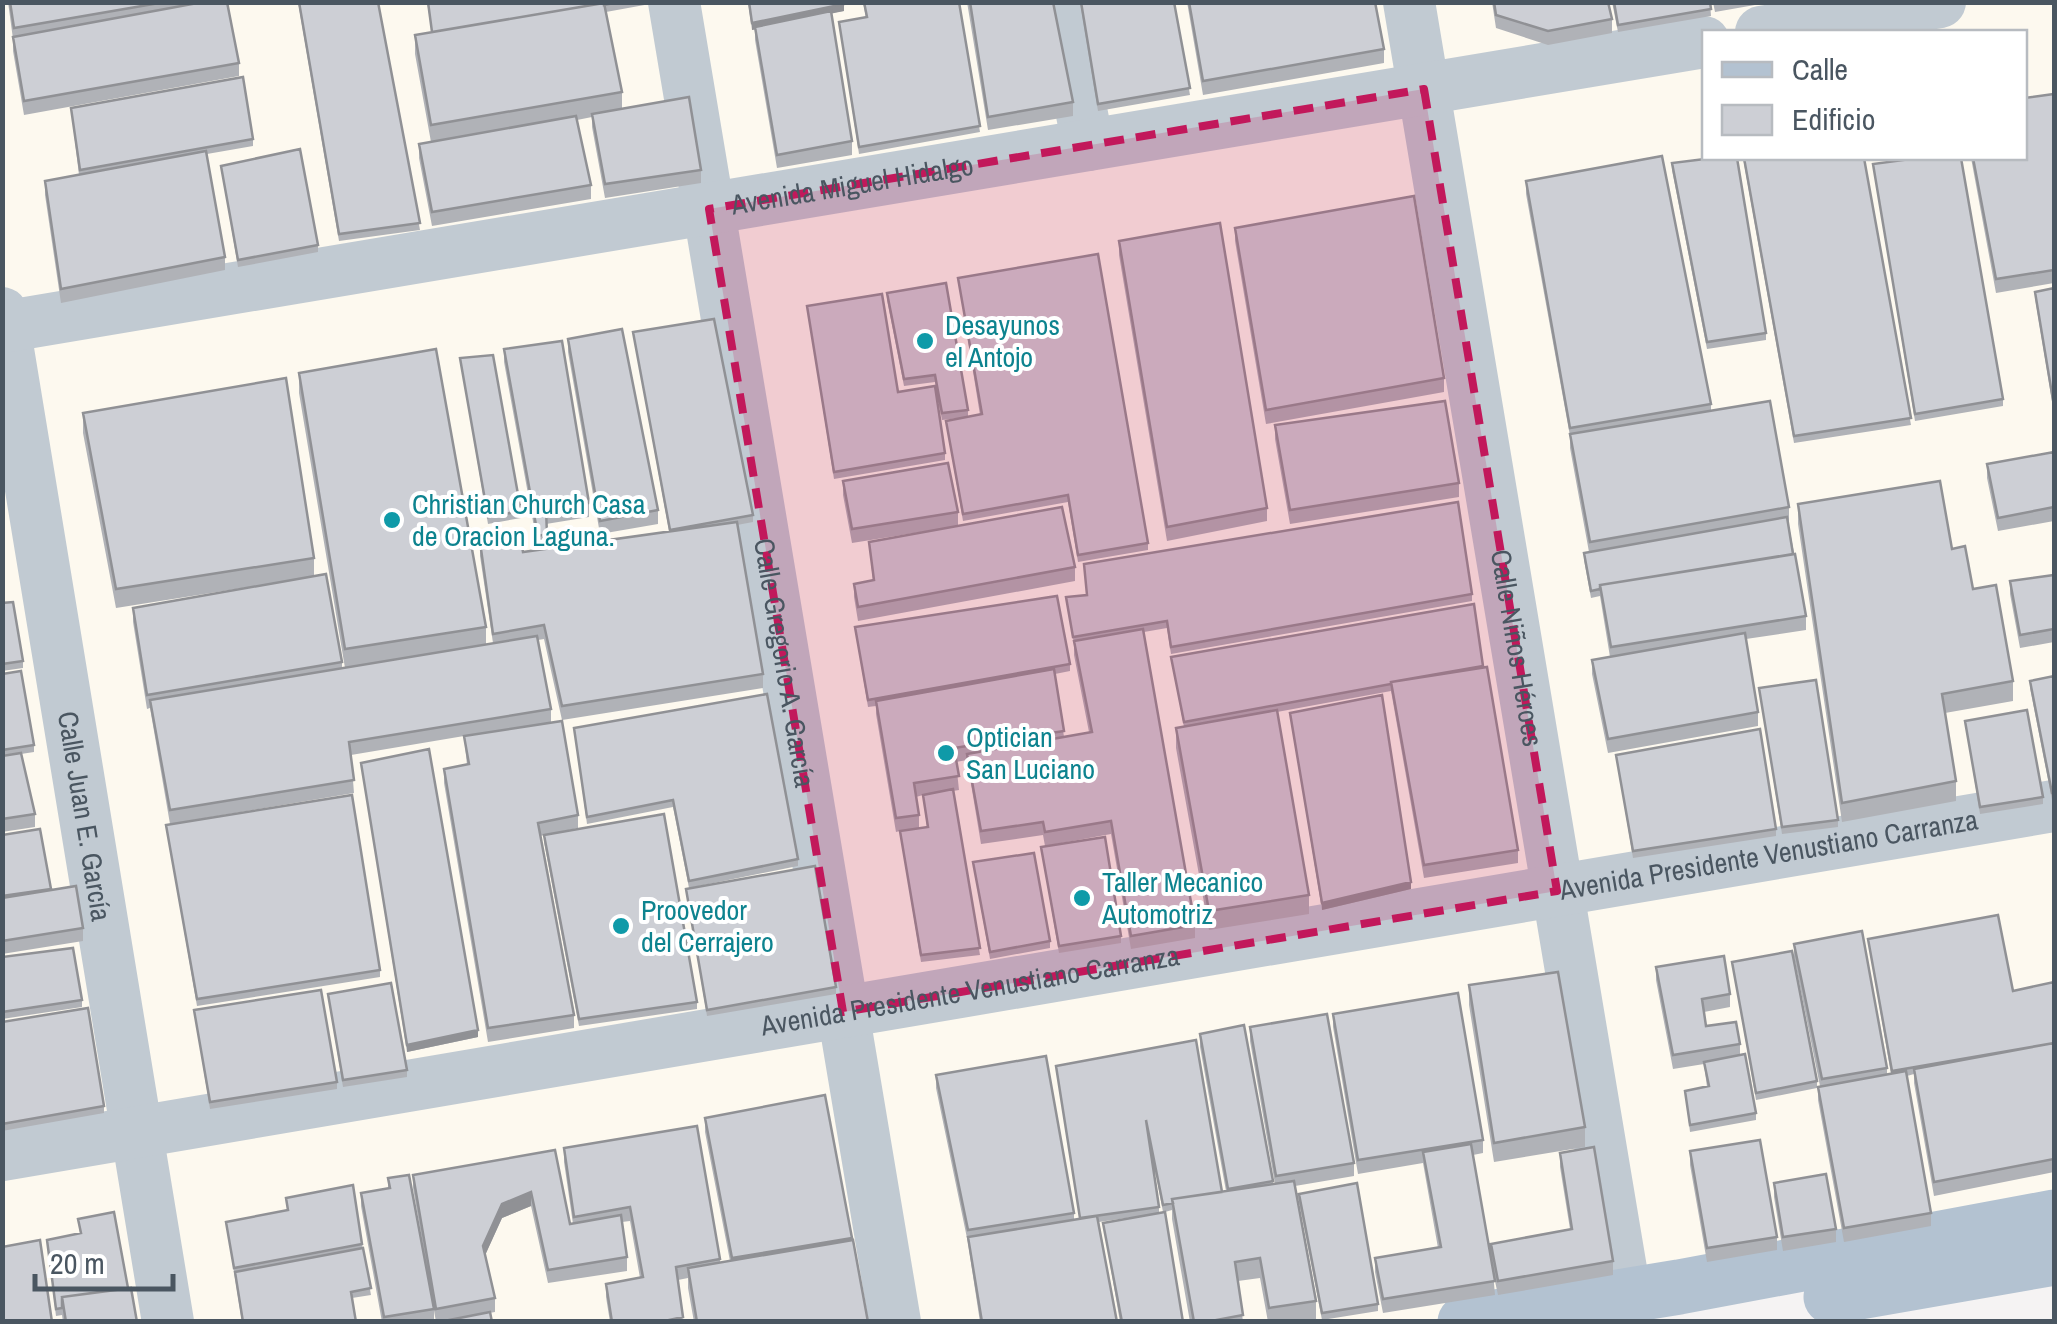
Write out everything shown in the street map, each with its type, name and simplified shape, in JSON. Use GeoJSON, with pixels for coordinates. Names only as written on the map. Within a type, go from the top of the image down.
{"type":"FeatureCollection","features":[{"type":"Feature","properties":{"kind":"main road"},"geometry":{"type":"LineString","coordinates":[[1465,1322],[1679,1287],[2054,1217]]}},
{"type":"Feature","properties":{"kind":"main road"},"geometry":{"type":"LineString","coordinates":[[1688,1322],[2054,1258]]}},
{"type":"Feature","properties":{"kind":"main road"},"geometry":{"type":"LineString","coordinates":[[1860,1322],[2054,1288]]}},
{"type":"Feature","properties":{"kind":"street","name":"Calle Gregorio A. García"},"geometry":{"type":"LineString","coordinates":[[674,2],[895,1322]]}},
{"type":"Feature","properties":{"kind":"street"},"geometry":{"type":"LineString","coordinates":[[1060,2],[1088,145]]}},
{"type":"Feature","properties":{"kind":"street","name":"Calle Niños Héroes"},"geometry":{"type":"LineString","coordinates":[[1410,2],[1625,1294]]}},
{"type":"Feature","properties":{"kind":"street"},"geometry":{"type":"LineString","coordinates":[[1773,30],[1940,2]]}},
{"type":"Feature","properties":{"kind":"street","name":"Avenida Miguel Hidalgo"},"geometry":{"type":"LineString","coordinates":[[3,322],[708,209],[1702,42]]}},
{"type":"Feature","properties":{"kind":"street","name":"Calle Juan E. García"},"geometry":{"type":"LineString","coordinates":[[3,322],[168,1322]]}},
{"type":"Feature","properties":{"kind":"street","name":"Avenida Presidente Venustiano Carranza"},"geometry":{"type":"LineString","coordinates":[[2,1154],[2054,806]]}},
{"type":"Feature","properties":{"kind":"highlighted area"},"geometry":{"type":"Polygon","coordinates":[[[1424,89],[1557,891],[843,1012],[709,209],[1424,89]]]}},
{"type":"Feature","properties":{"kind":"shaded area"},"geometry":{"type":"Polygon","coordinates":[[[3,3],[2054,3],[2054,1236],[1567,1321],[3,1322],[3,3]]]}},
{"type":"Feature","properties":{"kind":"building"},"geometry":{"type":"Polygon","coordinates":[[[10,2],[165,2],[14,28],[10,2]]]}},
{"type":"Feature","properties":{"kind":"building"},"geometry":{"type":"Polygon","coordinates":[[[203,2],[227,2],[239,63],[24,101],[13,37],[203,2]]]}},
{"type":"Feature","properties":{"kind":"building"},"geometry":{"type":"Polygon","coordinates":[[[299,2],[378,2],[420,223],[339,234],[299,2]]]}},
{"type":"Feature","properties":{"kind":"building"},"geometry":{"type":"Polygon","coordinates":[[[428,2],[619,2],[432,32],[428,2]]]}},
{"type":"Feature","properties":{"kind":"building"},"geometry":{"type":"Polygon","coordinates":[[[749,2],[844,2],[844,4],[752,23],[749,2]]]}},
{"type":"Feature","properties":{"kind":"building"},"geometry":{"type":"Polygon","coordinates":[[[864,2],[959,2],[980,126],[859,147],[839,22],[867,17],[864,2]]]}},
{"type":"Feature","properties":{"kind":"building"},"geometry":{"type":"Polygon","coordinates":[[[970,2],[1053,2],[1073,102],[988,117],[970,2]]]}},
{"type":"Feature","properties":{"kind":"building"},"geometry":{"type":"Polygon","coordinates":[[[1081,2],[1174,2],[1190,88],[1098,104],[1081,2]]]}},
{"type":"Feature","properties":{"kind":"building"},"geometry":{"type":"Polygon","coordinates":[[[1189,2],[1375,2],[1384,49],[1203,81],[1189,2]]]}},
{"type":"Feature","properties":{"kind":"building"},"geometry":{"type":"Polygon","coordinates":[[[1494,2],[1608,2],[1612,19],[1548,31],[1496,15],[1494,2]]]}},
{"type":"Feature","properties":{"kind":"building"},"geometry":{"type":"Polygon","coordinates":[[[1614,2],[1710,2],[1711,9],[1618,25],[1614,2]]]}},
{"type":"Feature","properties":{"kind":"building"},"geometry":{"type":"Polygon","coordinates":[[[604,3],[622,92],[431,125],[415,35],[604,3]]]}},
{"type":"Feature","properties":{"kind":"building"},"geometry":{"type":"Polygon","coordinates":[[[831,11],[852,141],[777,155],[755,27],[831,11]]]}},
{"type":"Feature","properties":{"kind":"building"},"geometry":{"type":"Polygon","coordinates":[[[243,77],[253,139],[80,170],[71,108],[243,77]]]}},
{"type":"Feature","properties":{"kind":"building"},"geometry":{"type":"Polygon","coordinates":[[[2054,94],[2054,270],[1996,279],[1973,160],[2027,160],[2027,98],[2054,94]]]}},
{"type":"Feature","properties":{"kind":"building"},"geometry":{"type":"Polygon","coordinates":[[[689,97],[701,170],[605,184],[592,114],[689,97]]]}},
{"type":"Feature","properties":{"kind":"building"},"geometry":{"type":"Polygon","coordinates":[[[576,116],[591,185],[432,212],[419,144],[576,116]]]}},
{"type":"Feature","properties":{"kind":"building"},"geometry":{"type":"Polygon","coordinates":[[[300,149],[318,245],[238,260],[221,166],[300,149]]]}},
{"type":"Feature","properties":{"kind":"building"},"geometry":{"type":"Polygon","coordinates":[[[206,151],[225,257],[61,289],[45,181],[206,151]]]}},
{"type":"Feature","properties":{"kind":"building"},"geometry":{"type":"Polygon","coordinates":[[[1662,156],[1711,404],[1570,428],[1526,181],[1662,156]]]}},
{"type":"Feature","properties":{"kind":"building"},"geometry":{"type":"Polygon","coordinates":[[[1737,160],[1766,333],[1707,342],[1672,163],[1737,160]]]}},
{"type":"Feature","properties":{"kind":"building"},"geometry":{"type":"Polygon","coordinates":[[[1744,160],[1864,160],[1911,418],[1794,436],[1744,160]]]}},
{"type":"Feature","properties":{"kind":"building"},"geometry":{"type":"Polygon","coordinates":[[[1961,160],[2003,399],[1915,414],[1873,164],[1961,160]]]}},
{"type":"Feature","properties":{"kind":"building"},"geometry":{"type":"Polygon","coordinates":[[[1414,196],[1444,378],[1266,410],[1235,228],[1414,196]]]}},
{"type":"Feature","properties":{"kind":"building"},"geometry":{"type":"Polygon","coordinates":[[[1220,223],[1267,508],[1167,527],[1119,241],[1220,223]]]}},
{"type":"Feature","properties":{"kind":"building"},"geometry":{"type":"Polygon","coordinates":[[[1098,254],[1148,543],[1078,555],[1068,495],[963,514],[946,421],[982,414],[958,278],[1098,254]]]}},
{"type":"Feature","properties":{"kind":"building","name":"Desayunos el Antojo"},"geometry":{"type":"Polygon","coordinates":[[[946,283],[968,410],[942,413],[935,375],[904,379],[887,293],[946,283]]]}},
{"type":"Feature","properties":{"kind":"building"},"geometry":{"type":"Polygon","coordinates":[[[2054,288],[2054,406],[2035,292],[2054,288]]]}},
{"type":"Feature","properties":{"kind":"building"},"geometry":{"type":"Polygon","coordinates":[[[882,294],[898,392],[935,386],[945,453],[834,472],[807,306],[882,294]]]}},
{"type":"Feature","properties":{"kind":"building"},"geometry":{"type":"Polygon","coordinates":[[[714,319],[753,515],[670,530],[633,332],[714,319]]]}},
{"type":"Feature","properties":{"kind":"building"},"geometry":{"type":"Polygon","coordinates":[[[622,329],[658,510],[600,521],[568,339],[622,329]]]}},
{"type":"Feature","properties":{"kind":"building"},"geometry":{"type":"Polygon","coordinates":[[[562,341],[589,503],[546,510],[547,534],[538,536],[504,349],[562,341]]]}},
{"type":"Feature","properties":{"kind":"building","name":"Christian Church Casa de Oracion Laguna."},"geometry":{"type":"Polygon","coordinates":[[[436,349],[486,627],[345,649],[299,373],[436,349]]]}},
{"type":"Feature","properties":{"kind":"building"},"geometry":{"type":"Polygon","coordinates":[[[493,355],[521,511],[488,517],[460,358],[493,355]]]}},
{"type":"Feature","properties":{"kind":"building"},"geometry":{"type":"Polygon","coordinates":[[[286,378],[314,558],[116,589],[83,413],[286,378]]]}},
{"type":"Feature","properties":{"kind":"building"},"geometry":{"type":"Polygon","coordinates":[[[1445,401],[1459,483],[1290,510],[1275,425],[1445,401]]]}},
{"type":"Feature","properties":{"kind":"building"},"geometry":{"type":"Polygon","coordinates":[[[1770,401],[1789,507],[1590,542],[1570,434],[1770,401]]]}},
{"type":"Feature","properties":{"kind":"building"},"geometry":{"type":"Polygon","coordinates":[[[2054,452],[2054,507],[1998,518],[1987,464],[2054,452]]]}},
{"type":"Feature","properties":{"kind":"building"},"geometry":{"type":"Polygon","coordinates":[[[948,463],[958,512],[852,529],[843,481],[948,463]]]}},
{"type":"Feature","properties":{"kind":"building"},"geometry":{"type":"Polygon","coordinates":[[[1940,481],[1952,549],[1965,546],[1973,589],[1996,585],[2013,681],[1942,694],[1956,781],[1842,803],[1798,504],[1940,481]]]}},
{"type":"Feature","properties":{"kind":"building"},"geometry":{"type":"Polygon","coordinates":[[[1458,502],[1472,594],[1171,647],[1167,621],[1073,637],[1066,597],[1087,595],[1084,564],[1458,502]]]}},
{"type":"Feature","properties":{"kind":"building"},"geometry":{"type":"Polygon","coordinates":[[[1062,507],[1075,567],[858,607],[854,584],[874,580],[869,542],[1062,507]]]}},
{"type":"Feature","properties":{"kind":"building"},"geometry":{"type":"Polygon","coordinates":[[[1787,517],[1793,554],[1600,585],[1600,589],[1591,591],[1584,553],[1787,517]]]}},
{"type":"Feature","properties":{"kind":"building"},"geometry":{"type":"Polygon","coordinates":[[[737,522],[763,674],[562,706],[544,625],[493,634],[480,542],[520,534],[523,552],[737,522]]]}},
{"type":"Feature","properties":{"kind":"building"},"geometry":{"type":"Polygon","coordinates":[[[1795,554],[1806,616],[1611,647],[1600,585],[1795,554]]]}},
{"type":"Feature","properties":{"kind":"building"},"geometry":{"type":"Polygon","coordinates":[[[326,574],[342,662],[147,695],[133,608],[326,574]]]}},
{"type":"Feature","properties":{"kind":"building"},"geometry":{"type":"Polygon","coordinates":[[[2054,575],[2054,629],[2020,635],[2010,581],[2054,575]]]}},
{"type":"Feature","properties":{"kind":"building"},"geometry":{"type":"Polygon","coordinates":[[[1057,596],[1070,664],[868,700],[855,627],[1057,596]]]}},
{"type":"Feature","properties":{"kind":"building"},"geometry":{"type":"Polygon","coordinates":[[[13,602],[23,661],[2,664],[2,603],[13,602]]]}},
{"type":"Feature","properties":{"kind":"building"},"geometry":{"type":"Polygon","coordinates":[[[1474,604],[1483,666],[1184,722],[1171,657],[1474,604]]]}},
{"type":"Feature","properties":{"kind":"building"},"geometry":{"type":"Polygon","coordinates":[[[1143,629],[1195,925],[1131,936],[1111,821],[1045,832],[1043,822],[981,831],[967,754],[1092,732],[1074,641],[1143,629]]]}},
{"type":"Feature","properties":{"kind":"building"},"geometry":{"type":"Polygon","coordinates":[[[1745,633],[1758,712],[1608,739],[1592,660],[1745,633]]]}},
{"type":"Feature","properties":{"kind":"building"},"geometry":{"type":"Polygon","coordinates":[[[537,636],[551,709],[349,742],[354,780],[170,810],[150,700],[537,636]]]}},
{"type":"Feature","properties":{"kind":"building"},"geometry":{"type":"Polygon","coordinates":[[[1487,667],[1518,850],[1424,865],[1391,682],[1487,667]]]}},
{"type":"Feature","properties":{"kind":"building","name":"Optician San Luciano"},"geometry":{"type":"Polygon","coordinates":[[[1054,669],[1064,731],[954,748],[959,776],[914,783],[919,815],[896,818],[876,701],[1054,669]]]}},
{"type":"Feature","properties":{"kind":"building"},"geometry":{"type":"Polygon","coordinates":[[[21,671],[34,745],[2,750],[2,674],[21,671]]]}},
{"type":"Feature","properties":{"kind":"building"},"geometry":{"type":"Polygon","coordinates":[[[2054,676],[2054,793],[2052,793],[2030,681],[2054,676]]]}},
{"type":"Feature","properties":{"kind":"building"},"geometry":{"type":"Polygon","coordinates":[[[1816,680],[1838,820],[1782,827],[1759,688],[1816,680]]]}},
{"type":"Feature","properties":{"kind":"building"},"geometry":{"type":"Polygon","coordinates":[[[767,694],[798,859],[689,881],[673,800],[587,817],[574,728],[767,694]]]}},
{"type":"Feature","properties":{"kind":"building"},"geometry":{"type":"Polygon","coordinates":[[[1382,695],[1411,882],[1322,903],[1290,713],[1382,695]]]}},
{"type":"Feature","properties":{"kind":"building"},"geometry":{"type":"Polygon","coordinates":[[[1277,710],[1309,895],[1209,911],[1176,728],[1277,710]]]}},
{"type":"Feature","properties":{"kind":"building"},"geometry":{"type":"Polygon","coordinates":[[[2027,710],[2043,797],[1980,807],[1965,721],[2027,710]]]}},
{"type":"Feature","properties":{"kind":"building"},"geometry":{"type":"Polygon","coordinates":[[[562,721],[578,815],[538,823],[574,1015],[488,1028],[444,769],[469,764],[464,736],[562,721]]]}},
{"type":"Feature","properties":{"kind":"building"},"geometry":{"type":"Polygon","coordinates":[[[1760,729],[1776,829],[1633,851],[1616,755],[1760,729]]]}},
{"type":"Feature","properties":{"kind":"building"},"geometry":{"type":"Polygon","coordinates":[[[429,749],[478,1030],[407,1045],[361,763],[429,749]]]}},
{"type":"Feature","properties":{"kind":"building"},"geometry":{"type":"Polygon","coordinates":[[[21,753],[35,814],[2,819],[2,756],[21,753]]]}},
{"type":"Feature","properties":{"kind":"building"},"geometry":{"type":"Polygon","coordinates":[[[953,789],[980,948],[921,955],[900,831],[928,827],[923,795],[953,789]]]}},
{"type":"Feature","properties":{"kind":"building"},"geometry":{"type":"Polygon","coordinates":[[[352,795],[380,970],[197,999],[166,825],[352,795]]]}},
{"type":"Feature","properties":{"kind":"building","name":"Proovedor del Cerrajero"},"geometry":{"type":"Polygon","coordinates":[[[664,814],[697,1002],[579,1019],[544,835],[664,814]]]}},
{"type":"Feature","properties":{"kind":"building"},"geometry":{"type":"Polygon","coordinates":[[[40,829],[51,889],[2,896],[2,835],[40,829]]]}},
{"type":"Feature","properties":{"kind":"building","name":"Taller Mecanico Automotriz"},"geometry":{"type":"Polygon","coordinates":[[[1105,837],[1121,936],[1059,946],[1041,847],[1105,837]]]}},
{"type":"Feature","properties":{"kind":"building"},"geometry":{"type":"Polygon","coordinates":[[[1034,853],[1050,941],[990,952],[973,862],[1034,853]]]}},
{"type":"Feature","properties":{"kind":"building"},"geometry":{"type":"Polygon","coordinates":[[[815,866],[836,987],[707,1010],[686,889],[815,866]]]}},
{"type":"Feature","properties":{"kind":"building"},"geometry":{"type":"Polygon","coordinates":[[[76,886],[83,928],[2,941],[2,898],[76,886]]]}},
{"type":"Feature","properties":{"kind":"building"},"geometry":{"type":"Polygon","coordinates":[[[1998,915],[2013,991],[2054,982],[2054,1043],[1892,1071],[1868,939],[1998,915]]]}},
{"type":"Feature","properties":{"kind":"building"},"geometry":{"type":"Polygon","coordinates":[[[1862,931],[1887,1068],[1822,1079],[1794,944],[1862,931]]]}},
{"type":"Feature","properties":{"kind":"building"},"geometry":{"type":"Polygon","coordinates":[[[73,948],[82,1000],[2,1012],[2,957],[73,948]]]}},
{"type":"Feature","properties":{"kind":"building"},"geometry":{"type":"Polygon","coordinates":[[[1792,951],[1817,1081],[1756,1093],[1732,962],[1792,951]]]}},
{"type":"Feature","properties":{"kind":"building"},"geometry":{"type":"Polygon","coordinates":[[[1724,956],[1730,994],[1702,999],[1706,1026],[1736,1022],[1740,1044],[1673,1055],[1656,967],[1724,956]]]}},
{"type":"Feature","properties":{"kind":"building"},"geometry":{"type":"Polygon","coordinates":[[[1558,972],[1585,1127],[1494,1143],[1469,985],[1558,972]]]}},
{"type":"Feature","properties":{"kind":"building"},"geometry":{"type":"Polygon","coordinates":[[[391,983],[407,1070],[343,1080],[328,994],[391,983]]]}},
{"type":"Feature","properties":{"kind":"building"},"geometry":{"type":"Polygon","coordinates":[[[321,990],[337,1082],[210,1102],[194,1010],[321,990]]]}},
{"type":"Feature","properties":{"kind":"building"},"geometry":{"type":"Polygon","coordinates":[[[1458,993],[1483,1140],[1358,1160],[1333,1014],[1458,993]]]}},
{"type":"Feature","properties":{"kind":"building"},"geometry":{"type":"Polygon","coordinates":[[[88,1008],[104,1106],[2,1124],[2,1022],[88,1008]]]}},
{"type":"Feature","properties":{"kind":"building"},"geometry":{"type":"Polygon","coordinates":[[[1327,1014],[1354,1163],[1276,1176],[1250,1027],[1327,1014]]]}},
{"type":"Feature","properties":{"kind":"building"},"geometry":{"type":"Polygon","coordinates":[[[1244,1025],[1273,1181],[1228,1189],[1200,1034],[1244,1025]]]}},
{"type":"Feature","properties":{"kind":"building"},"geometry":{"type":"Polygon","coordinates":[[[1196,1040],[1222,1192],[1172,1199],[1173,1203],[1163,1205],[1146,1120],[1159,1207],[1080,1218],[1056,1066],[1196,1040]]]}},
{"type":"Feature","properties":{"kind":"building"},"geometry":{"type":"Polygon","coordinates":[[[2054,1043],[2054,1159],[1934,1182],[1914,1069],[2054,1043]]]}},
{"type":"Feature","properties":{"kind":"building"},"geometry":{"type":"Polygon","coordinates":[[[1745,1054],[1756,1113],[1690,1125],[1685,1091],[1709,1086],[1704,1062],[1745,1054]]]}},
{"type":"Feature","properties":{"kind":"building"},"geometry":{"type":"Polygon","coordinates":[[[1046,1056],[1074,1213],[968,1230],[936,1075],[1046,1056]]]}},
{"type":"Feature","properties":{"kind":"building"},"geometry":{"type":"Polygon","coordinates":[[[1906,1071],[1931,1213],[1844,1228],[1818,1087],[1906,1071]]]}},
{"type":"Feature","properties":{"kind":"building"},"geometry":{"type":"Polygon","coordinates":[[[825,1095],[852,1238],[732,1258],[705,1118],[825,1095]]]}},
{"type":"Feature","properties":{"kind":"building"},"geometry":{"type":"Polygon","coordinates":[[[697,1126],[720,1259],[676,1267],[683,1317],[660,1322],[612,1322],[606,1284],[643,1277],[630,1207],[574,1217],[564,1148],[697,1126]]]}},
{"type":"Feature","properties":{"kind":"building"},"geometry":{"type":"Polygon","coordinates":[[[1760,1140],[1777,1237],[1707,1248],[1690,1151],[1760,1140]]]}},
{"type":"Feature","properties":{"kind":"building"},"geometry":{"type":"Polygon","coordinates":[[[1471,1144],[1495,1281],[1383,1299],[1375,1258],[1441,1247],[1423,1152],[1471,1144]]]}},
{"type":"Feature","properties":{"kind":"building"},"geometry":{"type":"Polygon","coordinates":[[[1594,1147],[1613,1261],[1498,1281],[1491,1244],[1572,1229],[1560,1153],[1594,1147]]]}},
{"type":"Feature","properties":{"kind":"building"},"geometry":{"type":"Polygon","coordinates":[[[555,1150],[570,1224],[621,1215],[627,1257],[548,1270],[531,1192],[502,1204],[483,1246],[495,1298],[436,1309],[413,1175],[555,1150]]]}},
{"type":"Feature","properties":{"kind":"building"},"geometry":{"type":"Polygon","coordinates":[[[1826,1174],[1836,1229],[1783,1237],[1774,1183],[1826,1174]]]}},
{"type":"Feature","properties":{"kind":"building"},"geometry":{"type":"Polygon","coordinates":[[[409,1175],[434,1309],[384,1317],[361,1193],[390,1188],[388,1178],[409,1175]]]}},
{"type":"Feature","properties":{"kind":"building"},"geometry":{"type":"Polygon","coordinates":[[[1294,1181],[1316,1301],[1269,1308],[1260,1258],[1235,1262],[1243,1315],[1194,1322],[1172,1199],[1294,1181]]]}},
{"type":"Feature","properties":{"kind":"building"},"geometry":{"type":"Polygon","coordinates":[[[1357,1183],[1378,1304],[1322,1313],[1299,1194],[1357,1183]]]}},
{"type":"Feature","properties":{"kind":"building"},"geometry":{"type":"Polygon","coordinates":[[[353,1185],[362,1244],[234,1268],[226,1222],[288,1210],[286,1198],[353,1185]]]}},
{"type":"Feature","properties":{"kind":"building"},"geometry":{"type":"Polygon","coordinates":[[[114,1212],[128,1288],[62,1297],[62,1308],[56,1309],[47,1240],[81,1233],[78,1219],[114,1212]]]}},
{"type":"Feature","properties":{"kind":"building"},"geometry":{"type":"Polygon","coordinates":[[[1165,1212],[1183,1322],[1122,1322],[1103,1223],[1165,1212]]]}},
{"type":"Feature","properties":{"kind":"building"},"geometry":{"type":"Polygon","coordinates":[[[1097,1216],[1117,1322],[982,1322],[968,1237],[1097,1216]]]}},
{"type":"Feature","properties":{"kind":"building"},"geometry":{"type":"Polygon","coordinates":[[[40,1240],[52,1322],[2,1322],[2,1247],[40,1240]]]}},
{"type":"Feature","properties":{"kind":"building"},"geometry":{"type":"Polygon","coordinates":[[[853,1240],[868,1322],[697,1322],[688,1268],[853,1240]]]}},
{"type":"Feature","properties":{"kind":"building"},"geometry":{"type":"Polygon","coordinates":[[[363,1248],[371,1288],[351,1292],[356,1322],[243,1322],[235,1272],[363,1248]]]}},
{"type":"Feature","properties":{"kind":"building"},"geometry":{"type":"Polygon","coordinates":[[[131,1288],[137,1322],[66,1322],[62,1297],[131,1288]]]}},
{"type":"Feature","properties":{"kind":"building"},"geometry":{"type":"Polygon","coordinates":[[[490,1312],[492,1322],[439,1322],[490,1312]]]}},
{"type":"Feature","properties":{"kind":"place","name":"Desayunos el Antojo"},"geometry":{"type":"Point","coordinates":[925,341]}},
{"type":"Feature","properties":{"kind":"place","name":"Christian Church Casa de Oracion Laguna."},"geometry":{"type":"Point","coordinates":[392,520]}},
{"type":"Feature","properties":{"kind":"place","name":"Optician San Luciano"},"geometry":{"type":"Point","coordinates":[946,753]}},
{"type":"Feature","properties":{"kind":"place","name":"Taller Mecanico Automotriz"},"geometry":{"type":"Point","coordinates":[1082,898]}},
{"type":"Feature","properties":{"kind":"place","name":"Proovedor del Cerrajero"},"geometry":{"type":"Point","coordinates":[621,926]}}]}
